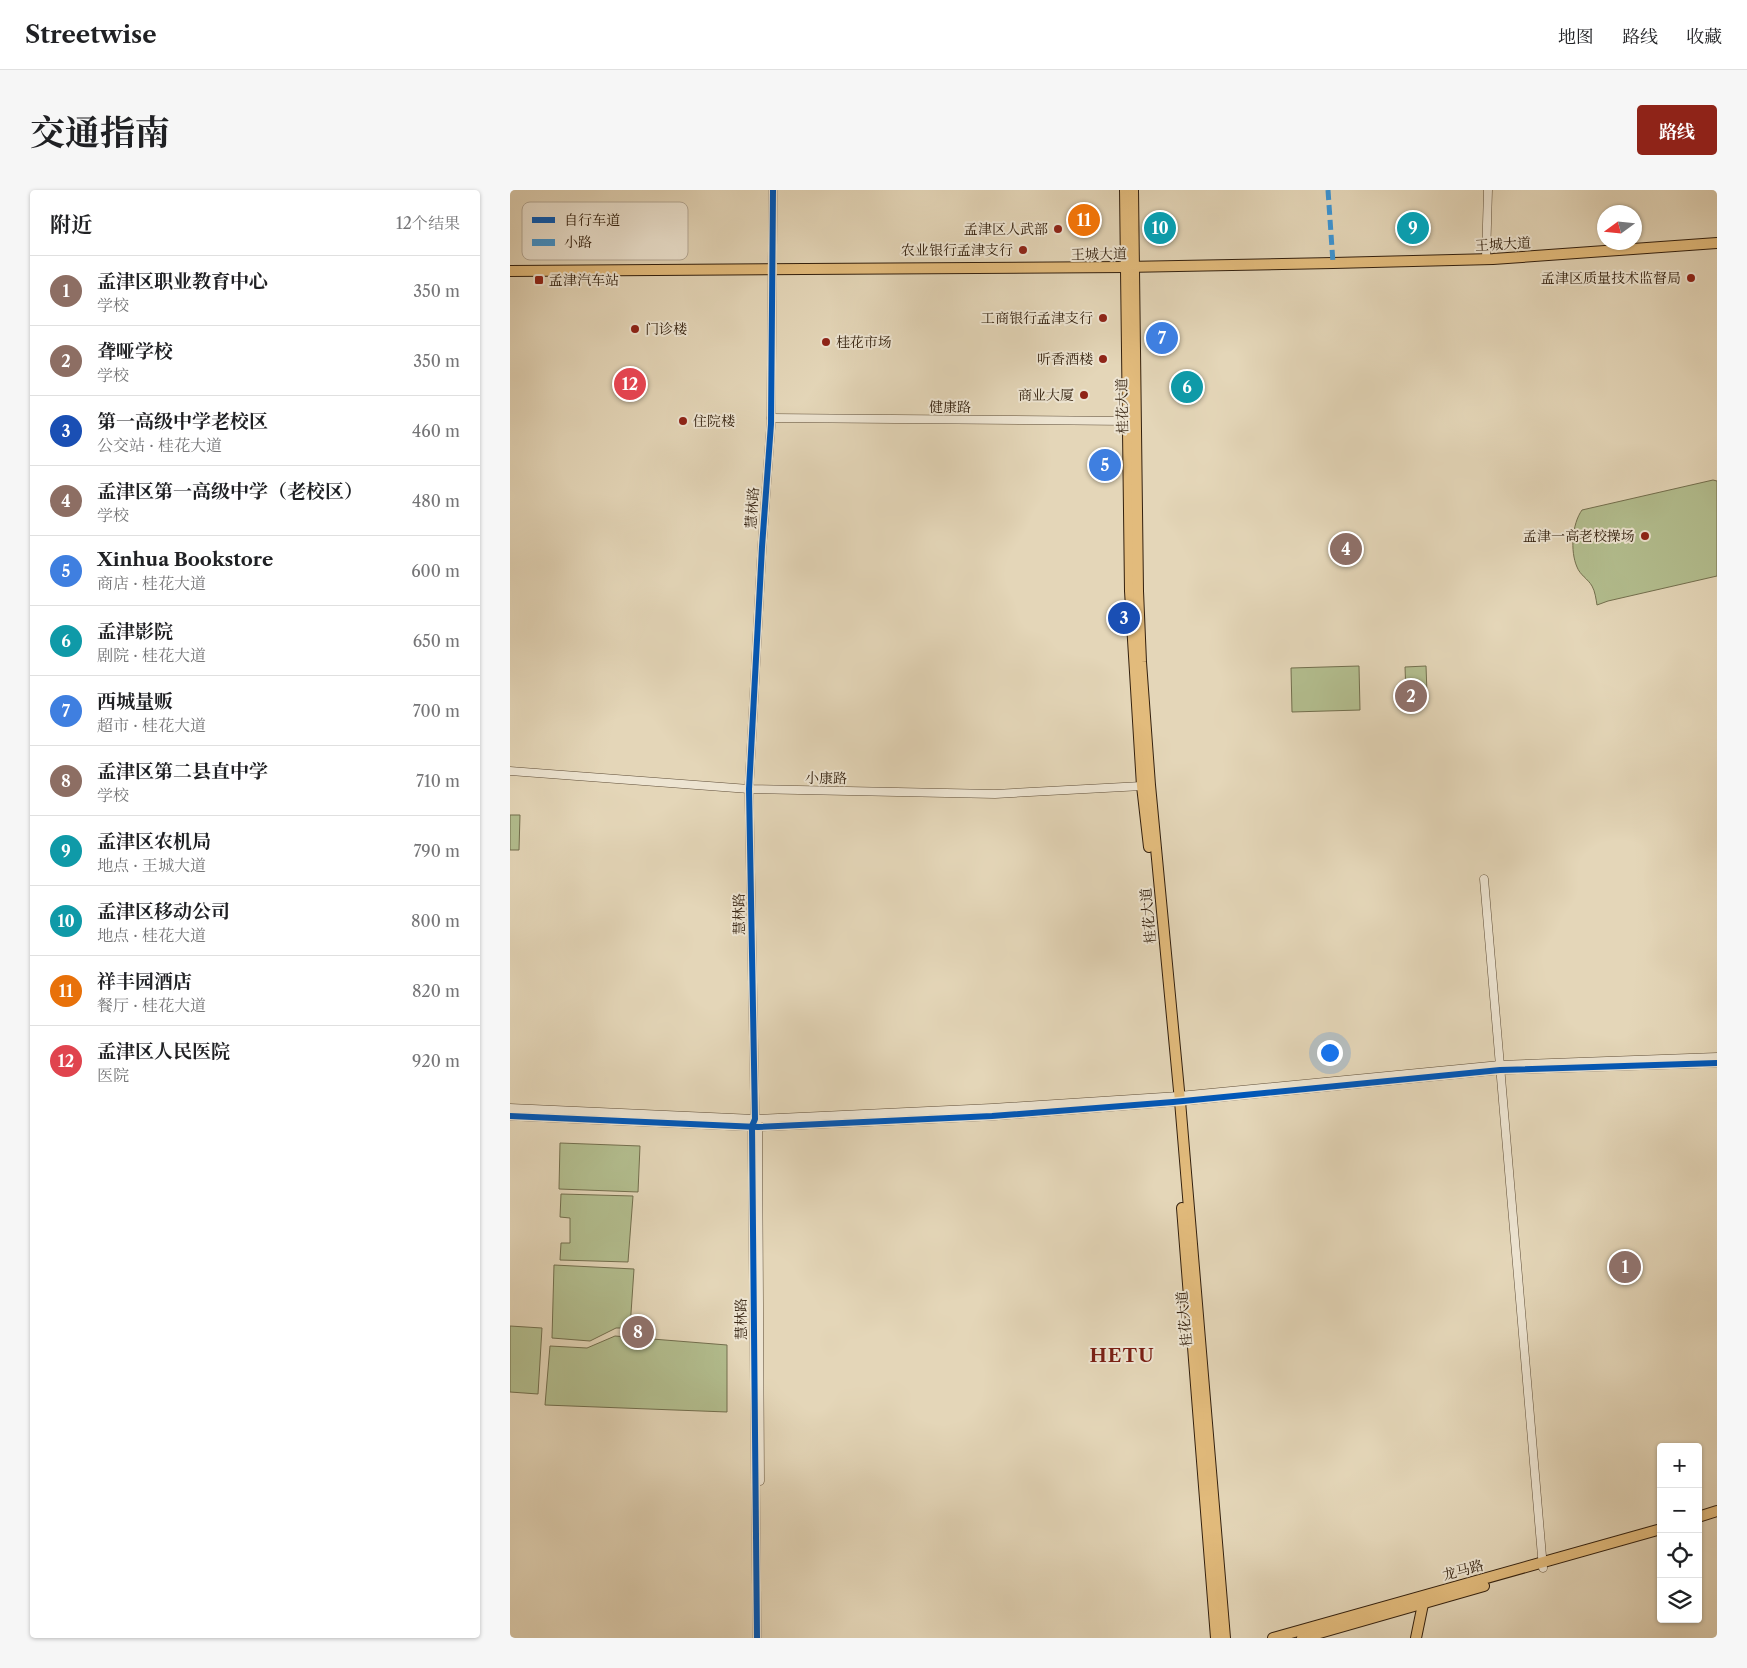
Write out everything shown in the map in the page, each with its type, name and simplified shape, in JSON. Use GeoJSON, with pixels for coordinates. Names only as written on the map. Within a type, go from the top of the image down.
{"type":"FeatureCollection","features":[{"type":"Feature","properties":{"kind":"main road","name":"桂花大道"},"geometry":{"type":"LineString","coordinates":[[1125,190],[1141,662],[1176,1099],[1225,1638]]}},
{"type":"Feature","properties":{"kind":"main road","name":"桂花大道"},"geometry":{"type":"LineString","coordinates":[[1133,190],[1129,265],[1130,591],[1142,786],[1176,1099],[1216,1638]]}},
{"type":"Feature","properties":{"kind":"main road","name":"王城大道"},"geometry":{"type":"LineString","coordinates":[[1486,256],[1717,239]]}},
{"type":"Feature","properties":{"kind":"main road","name":"王城大道"},"geometry":{"type":"LineString","coordinates":[[510,271],[1129,265],[1486,256],[1717,243]]}},
{"type":"Feature","properties":{"kind":"main road","name":"王城大道"},"geometry":{"type":"LineString","coordinates":[[510,265],[772,267]]}},
{"type":"Feature","properties":{"kind":"main road"},"geometry":{"type":"LineString","coordinates":[[1702,1516],[1717,1511]]}},
{"type":"Feature","properties":{"kind":"main road"},"geometry":{"type":"LineString","coordinates":[[1702,1523],[1717,1518]]}},
{"type":"Feature","properties":{"kind":"main road","name":"龙马路"},"geometry":{"type":"LineString","coordinates":[[1302,1638],[1657,1529]]}},
{"type":"Feature","properties":{"kind":"main road","name":"龙马路"},"geometry":{"type":"LineString","coordinates":[[1543,1565],[1657,1536]]}},
{"type":"Feature","properties":{"kind":"main road","name":"龙马路"},"geometry":{"type":"LineString","coordinates":[[1273,1638],[1422,1600]]}},
{"type":"Feature","properties":{"kind":"main road"},"geometry":{"type":"LineString","coordinates":[[1416,1638],[1422,1600]]}},
{"type":"Feature","properties":{"kind":"street","name":"慧林路"},"geometry":{"type":"LineString","coordinates":[[761,1638],[749,788],[761,556],[771,418],[773,190]]}},
{"type":"Feature","properties":{"kind":"street"},"geometry":{"type":"LineString","coordinates":[[1486,256],[1488,190]]}},
{"type":"Feature","properties":{"kind":"street","name":"健康路"},"geometry":{"type":"LineString","coordinates":[[771,418],[1128,421]]}},
{"type":"Feature","properties":{"kind":"street","name":"小康路"},"geometry":{"type":"LineString","coordinates":[[510,771],[749,788],[995,794],[1142,786]]}},
{"type":"Feature","properties":{"kind":"street"},"geometry":{"type":"LineString","coordinates":[[1484,880],[1543,1565]]}},
{"type":"Feature","properties":{"kind":"street"},"geometry":{"type":"LineString","coordinates":[[510,1116],[755,1124],[1010,1107],[1176,1099],[1500,1067],[1717,1057]]}},
{"type":"Feature","properties":{"kind":"street"},"geometry":{"type":"LineString","coordinates":[[1500,1067],[1717,1063]]}},
{"type":"Feature","properties":{"kind":"street"},"geometry":{"type":"LineString","coordinates":[[510,1108],[755,1124]]}},
{"type":"Feature","properties":{"kind":"street","name":"慧林路"},"geometry":{"type":"LineString","coordinates":[[755,1124],[757,1638]]}},
{"type":"Feature","properties":{"kind":"green space","name":"孟津一高老校操场"},"geometry":{"type":"Polygon","coordinates":[[[1713,480],[1717,481],[1717,576],[1597,605],[1593,588],[1578,570],[1573,553],[1574,530],[1582,510],[1713,480]]]}},
{"type":"Feature","properties":{"kind":"green space"},"geometry":{"type":"Polygon","coordinates":[[[1359,666],[1360,710],[1292,712],[1291,668],[1359,666]]]}},
{"type":"Feature","properties":{"kind":"green space"},"geometry":{"type":"Polygon","coordinates":[[[1426,666],[1427,693],[1406,694],[1405,667],[1426,666]]]}},
{"type":"Feature","properties":{"kind":"green space"},"geometry":{"type":"Polygon","coordinates":[[[510,815],[520,815],[519,850],[510,850],[510,815]]]}},
{"type":"Feature","properties":{"kind":"green space"},"geometry":{"type":"Polygon","coordinates":[[[560,1143],[640,1146],[638,1192],[559,1189],[560,1143]]]}},
{"type":"Feature","properties":{"kind":"green space"},"geometry":{"type":"Polygon","coordinates":[[[561,1194],[633,1196],[628,1262],[560,1260],[561,1243],[570,1243],[570,1218],[560,1217],[561,1194]]]}},
{"type":"Feature","properties":{"kind":"green space"},"geometry":{"type":"Polygon","coordinates":[[[554,1265],[634,1269],[630,1328],[616,1328],[590,1341],[552,1338],[554,1265]]]}},
{"type":"Feature","properties":{"kind":"green space"},"geometry":{"type":"Polygon","coordinates":[[[510,1326],[542,1328],[538,1394],[510,1392],[510,1326]]]}},
{"type":"Feature","properties":{"kind":"green space"},"geometry":{"type":"Polygon","coordinates":[[[615,1336],[727,1345],[727,1412],[545,1405],[550,1346],[587,1348],[615,1336]]]}},
{"type":"Feature","properties":{"kind":"marked path"},"geometry":{"type":"LineString","coordinates":[[1328,190],[1333,263]]}},
{"type":"Feature","properties":{"kind":"cycle path"},"geometry":{"type":"LineString","coordinates":[[757,1638],[752,1126],[755,1119],[749,789],[762,547],[771,424],[773,190]]}},
{"type":"Feature","properties":{"kind":"cycle path"},"geometry":{"type":"LineString","coordinates":[[510,1116],[758,1127],[992,1116],[1173,1102],[1500,1070],[1717,1063]]}},
{"type":"Feature","properties":{"kind":"place","name":"祥丰园酒店"},"geometry":{"type":"Point","coordinates":[1084,220]}},
{"type":"Feature","properties":{"kind":"place","name":"孟津区移动公司"},"geometry":{"type":"Point","coordinates":[1160,228]}},
{"type":"Feature","properties":{"kind":"place","name":"孟津区农机局"},"geometry":{"type":"Point","coordinates":[1413,228]}},
{"type":"Feature","properties":{"kind":"place","name":"孟津区人武部"},"geometry":{"type":"Point","coordinates":[1058,229]}},
{"type":"Feature","properties":{"kind":"place","name":"农业银行孟津支行"},"geometry":{"type":"Point","coordinates":[1023,250]}},
{"type":"Feature","properties":{"kind":"place","name":"孟津区质量技术监督局"},"geometry":{"type":"Point","coordinates":[1691,278]}},
{"type":"Feature","properties":{"kind":"place","name":"孟津汽车站"},"geometry":{"type":"Point","coordinates":[539,280]}},
{"type":"Feature","properties":{"kind":"place","name":"工商银行孟津支行"},"geometry":{"type":"Point","coordinates":[1103,318]}},
{"type":"Feature","properties":{"kind":"place","name":"门诊楼"},"geometry":{"type":"Point","coordinates":[635,329]}},
{"type":"Feature","properties":{"kind":"place","name":"西城量贩"},"geometry":{"type":"Point","coordinates":[1162,338]}},
{"type":"Feature","properties":{"kind":"place","name":"桂花市场"},"geometry":{"type":"Point","coordinates":[826,342]}},
{"type":"Feature","properties":{"kind":"place","name":"听香酒楼"},"geometry":{"type":"Point","coordinates":[1103,359]}},
{"type":"Feature","properties":{"kind":"place","name":"孟津区人民医院"},"geometry":{"type":"Point","coordinates":[630,384]}},
{"type":"Feature","properties":{"kind":"place","name":"孟津影院"},"geometry":{"type":"Point","coordinates":[1187,387]}},
{"type":"Feature","properties":{"kind":"place","name":"商业大厦"},"geometry":{"type":"Point","coordinates":[1084,395]}},
{"type":"Feature","properties":{"kind":"place","name":"住院楼"},"geometry":{"type":"Point","coordinates":[683,421]}},
{"type":"Feature","properties":{"kind":"place","name":"Xinhua Bookstore"},"geometry":{"type":"Point","coordinates":[1105,465]}},
{"type":"Feature","properties":{"kind":"place","name":"孟津一高老校操场"},"geometry":{"type":"Point","coordinates":[1645,536]}},
{"type":"Feature","properties":{"kind":"place","name":"孟津区第一高级中学（老校区）"},"geometry":{"type":"Point","coordinates":[1346,549]}},
{"type":"Feature","properties":{"kind":"place","name":"第一高级中学老校区"},"geometry":{"type":"Point","coordinates":[1124,618]}},
{"type":"Feature","properties":{"kind":"place","name":"聋哑学校"},"geometry":{"type":"Point","coordinates":[1411,696]}},
{"type":"Feature","properties":{"kind":"place","name":"孟津区职业教育中心"},"geometry":{"type":"Point","coordinates":[1625,1267]}},
{"type":"Feature","properties":{"kind":"place","name":"孟津区第二县直中学"},"geometry":{"type":"Point","coordinates":[638,1332]}},
{"type":"Feature","properties":{"kind":"district","name":"HETU"},"geometry":{"type":"Point","coordinates":[1122,1355]}}]}
